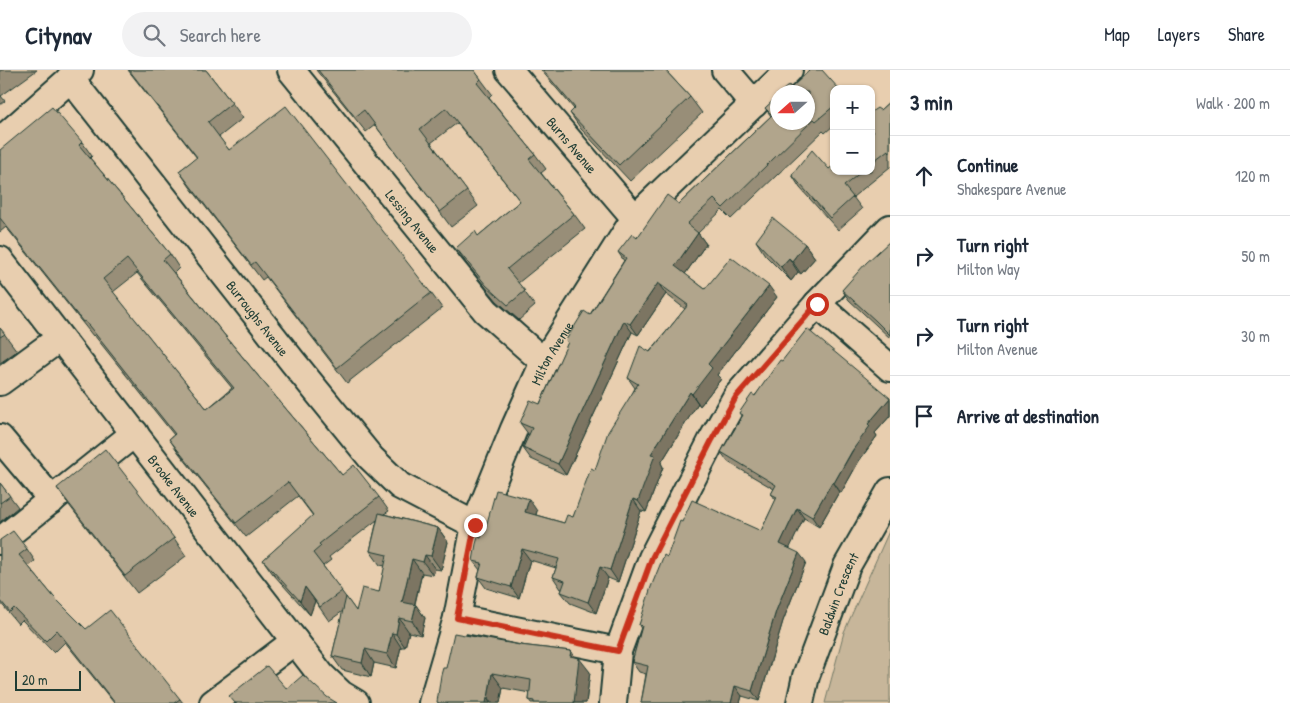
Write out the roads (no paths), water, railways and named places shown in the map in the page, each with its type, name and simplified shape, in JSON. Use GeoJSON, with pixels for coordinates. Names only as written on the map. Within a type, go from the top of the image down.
{"type":"FeatureCollection","features":[{"type":"Feature","properties":{"kind":"street","name":"Lessing Avenue"},"geometry":{"type":"LineString","coordinates":[[291,70],[486,311],[544,362]]}},
{"type":"Feature","properties":{"kind":"street","name":"Burns Avenue"},"geometry":{"type":"LineString","coordinates":[[509,70],[635,218]]}},
{"type":"Feature","properties":{"kind":"street"},"geometry":{"type":"LineString","coordinates":[[725,70],[754,104]]}},
{"type":"Feature","properties":{"kind":"street","name":"Milton Avenue"},"geometry":{"type":"LineString","coordinates":[[432,703],[457,618],[475,525],[514,429],[544,362],[635,218],[790,70]]}},
{"type":"Feature","properties":{"kind":"street"},"geometry":{"type":"LineString","coordinates":[[0,140],[75,74]]}},
{"type":"Feature","properties":{"kind":"street","name":"Burroughs Avenue"},"geometry":{"type":"LineString","coordinates":[[75,74],[287,355],[371,458],[400,486],[475,525]]}},
{"type":"Feature","properties":{"kind":"street"},"geometry":{"type":"LineString","coordinates":[[613,703],[618,651],[652,558],[716,431],[736,397],[817,304],[890,228]]}},
{"type":"Feature","properties":{"kind":"street","name":"Brooke Avenue"},"geometry":{"type":"LineString","coordinates":[[0,260],[322,676],[341,694],[356,703]]}},
{"type":"Feature","properties":{"kind":"street"},"geometry":{"type":"LineString","coordinates":[[817,304],[890,368]]}},
{"type":"Feature","properties":{"kind":"street"},"geometry":{"type":"LineString","coordinates":[[0,382],[60,338]]}},
{"type":"Feature","properties":{"kind":"street"},"geometry":{"type":"LineString","coordinates":[[0,541],[135,433]]}},
{"type":"Feature","properties":{"kind":"street"},"geometry":{"type":"LineString","coordinates":[[0,438],[52,500]]}},
{"type":"Feature","properties":{"kind":"street","name":"Baldwin Crescent"},"geometry":{"type":"LineString","coordinates":[[800,703],[806,676],[847,566],[890,491]]}},
{"type":"Feature","properties":{"kind":"street"},"geometry":{"type":"LineString","coordinates":[[457,618],[618,651]]}},
{"type":"Feature","properties":{"kind":"street"},"geometry":{"type":"LineString","coordinates":[[213,703],[295,641]]}}]}
